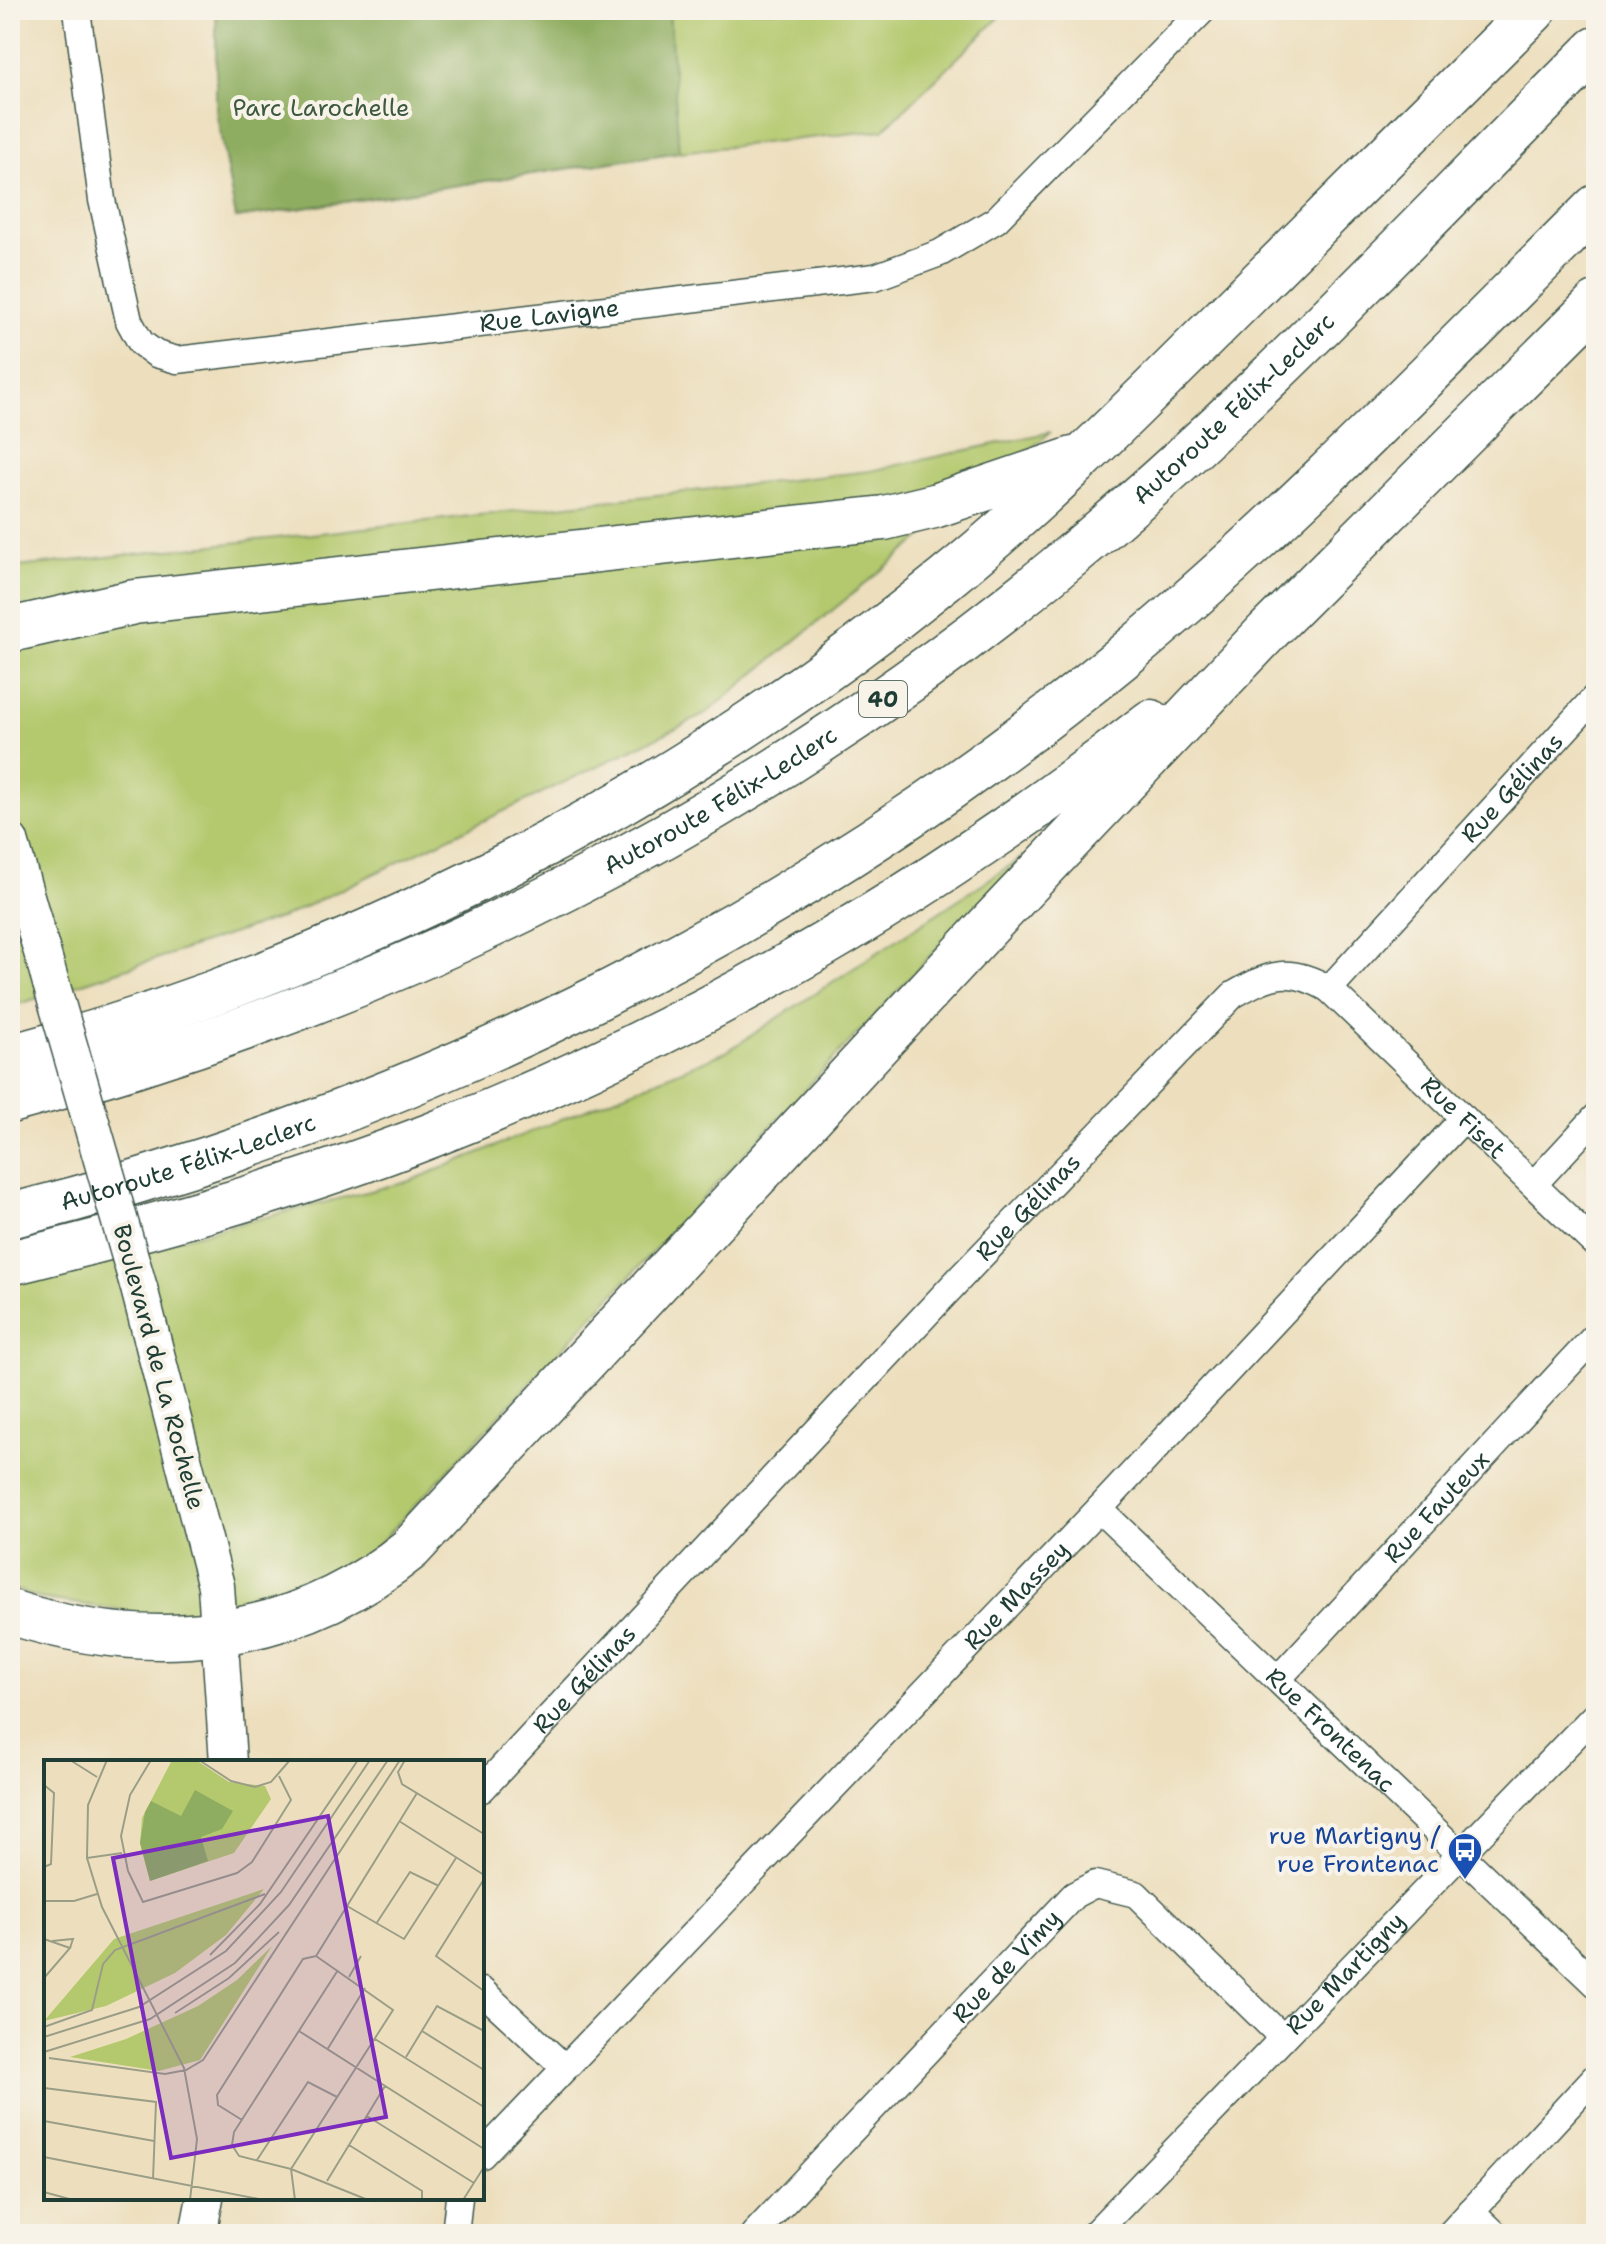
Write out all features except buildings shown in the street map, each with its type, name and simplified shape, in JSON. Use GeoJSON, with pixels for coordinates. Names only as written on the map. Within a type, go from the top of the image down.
{"type":"FeatureCollection","features":[{"type":"Feature","properties":{"kind":"highway"},"geometry":{"type":"LineString","coordinates":[[10,1057],[132,1021],[325,950],[499,869],[599,816],[750,724],[835,665],[971,558],[1087,454],[1534,10]]}},
{"type":"Feature","properties":{"kind":"highway","name":"Autoroute Félix-Leclerc"},"geometry":{"type":"LineString","coordinates":[[10,1101],[196,1045],[424,956],[634,853],[830,734],[1009,607],[1164,475],[1596,49]]}},
{"type":"Feature","properties":{"kind":"highway","name":"Autoroute Félix-Leclerc"},"geometry":{"type":"LineString","coordinates":[[10,1216],[212,1158],[313,1123],[429,1075],[629,981],[836,864],[1013,742],[1165,621],[1295,504],[1596,207]]}},
{"type":"Feature","properties":{"kind":"highway"},"geometry":{"type":"LineString","coordinates":[[10,1612],[71,1630],[117,1637],[177,1638],[222,1634],[263,1624],[346,1591],[383,1570],[429,1531],[984,930],[1268,631],[1596,304]]}},
{"type":"Feature","properties":{"kind":"highway"},"geometry":{"type":"LineString","coordinates":[[10,630],[134,602],[884,518],[934,506],[1087,454]]}},
{"type":"Feature","properties":{"kind":"highway"},"geometry":{"type":"LineString","coordinates":[[10,1263],[252,1196],[396,1148],[571,1076],[670,1029],[843,935],[985,844],[1097,764],[1268,631]]}},
{"type":"Feature","properties":{"kind":"street","name":"Rue Lavigne"},"geometry":{"type":"LineString","coordinates":[[77,10],[100,185],[129,321],[141,343],[156,354],[177,360],[875,277],[940,253],[996,220],[1203,10]]}},
{"type":"Feature","properties":{"kind":"street","name":"Rue Gélinas"},"geometry":{"type":"LineString","coordinates":[[484,1787],[950,1288],[1233,995],[1267,976],[1303,974],[1329,989],[1596,696]]}},
{"type":"Feature","properties":{"kind":"street","name":"Boulevard de La Rochelle"},"geometry":{"type":"LineString","coordinates":[[10,841],[139,1288],[196,1500],[216,1586],[222,1634],[228,1760]]}},
{"type":"Feature","properties":{"kind":"street","name":"Rue Fiset"},"geometry":{"type":"LineString","coordinates":[[1329,989],[1596,1245]]}},
{"type":"Feature","properties":{"kind":"street"},"geometry":{"type":"LineString","coordinates":[[1534,1184],[1596,1117]]}},
{"type":"Feature","properties":{"kind":"street","name":"Rue Massey"},"geometry":{"type":"LineString","coordinates":[[484,2153],[1099,1509],[1464,1118]]}},
{"type":"Feature","properties":{"kind":"street","name":"Rue Fauteux"},"geometry":{"type":"LineString","coordinates":[[1278,1679],[1596,1335]]}},
{"type":"Feature","properties":{"kind":"street","name":"Rue Frontenac"},"geometry":{"type":"LineString","coordinates":[[1099,1509],[1596,1984]]}},
{"type":"Feature","properties":{"kind":"street","name":"Rue Martigny"},"geometry":{"type":"LineString","coordinates":[[1094,2234],[1596,1714]]}},
{"type":"Feature","properties":{"kind":"street","name":"Rue de Vimy"},"geometry":{"type":"LineString","coordinates":[[754,2234],[1074,1895],[1095,1884],[1115,1886],[1136,1894],[1282,2037]]}},
{"type":"Feature","properties":{"kind":"street"},"geometry":{"type":"LineString","coordinates":[[484,1993],[564,2067]]}},
{"type":"Feature","properties":{"kind":"street"},"geometry":{"type":"LineString","coordinates":[[1450,2234],[1596,2076]]}},
{"type":"Feature","properties":{"kind":"street"},"geometry":{"type":"LineString","coordinates":[[198,2234],[205,2200]]}},
{"type":"Feature","properties":{"kind":"street"},"geometry":{"type":"LineString","coordinates":[[455,2234],[459,2200]]}},
{"type":"Feature","properties":{"kind":"street"},"geometry":{"type":"LineString","coordinates":[[1471,2211],[1495,2234]]}},
{"type":"Feature","properties":{"kind":"green space","name":"Parc Larochelle"},"geometry":{"type":"Polygon","coordinates":[[[216,10],[1007,10],[883,130],[679,152],[236,218],[216,110],[216,10]]]}},
{"type":"Feature","properties":{"kind":"green space","name":"Parc Larochelle"},"geometry":{"type":"Polygon","coordinates":[[[216,10],[669,10],[679,152],[236,218],[216,110],[216,10]]]}},
{"type":"Feature","properties":{"kind":"green space"},"geometry":{"type":"Polygon","coordinates":[[[1051,432],[704,715],[286,916],[10,1007],[10,568],[870,471],[1051,432]]]}},
{"type":"Feature","properties":{"kind":"green space"},"geometry":{"type":"Polygon","coordinates":[[[1023,857],[347,1578],[176,1618],[38,1598],[10,1588],[10,1281],[410,1181],[726,1052],[1023,857]]]}},
{"type":"Feature","properties":{"kind":"place","name":"rue Martigny / rue Frontenac"},"geometry":{"type":"Point","coordinates":[1465,1881]}}]}
